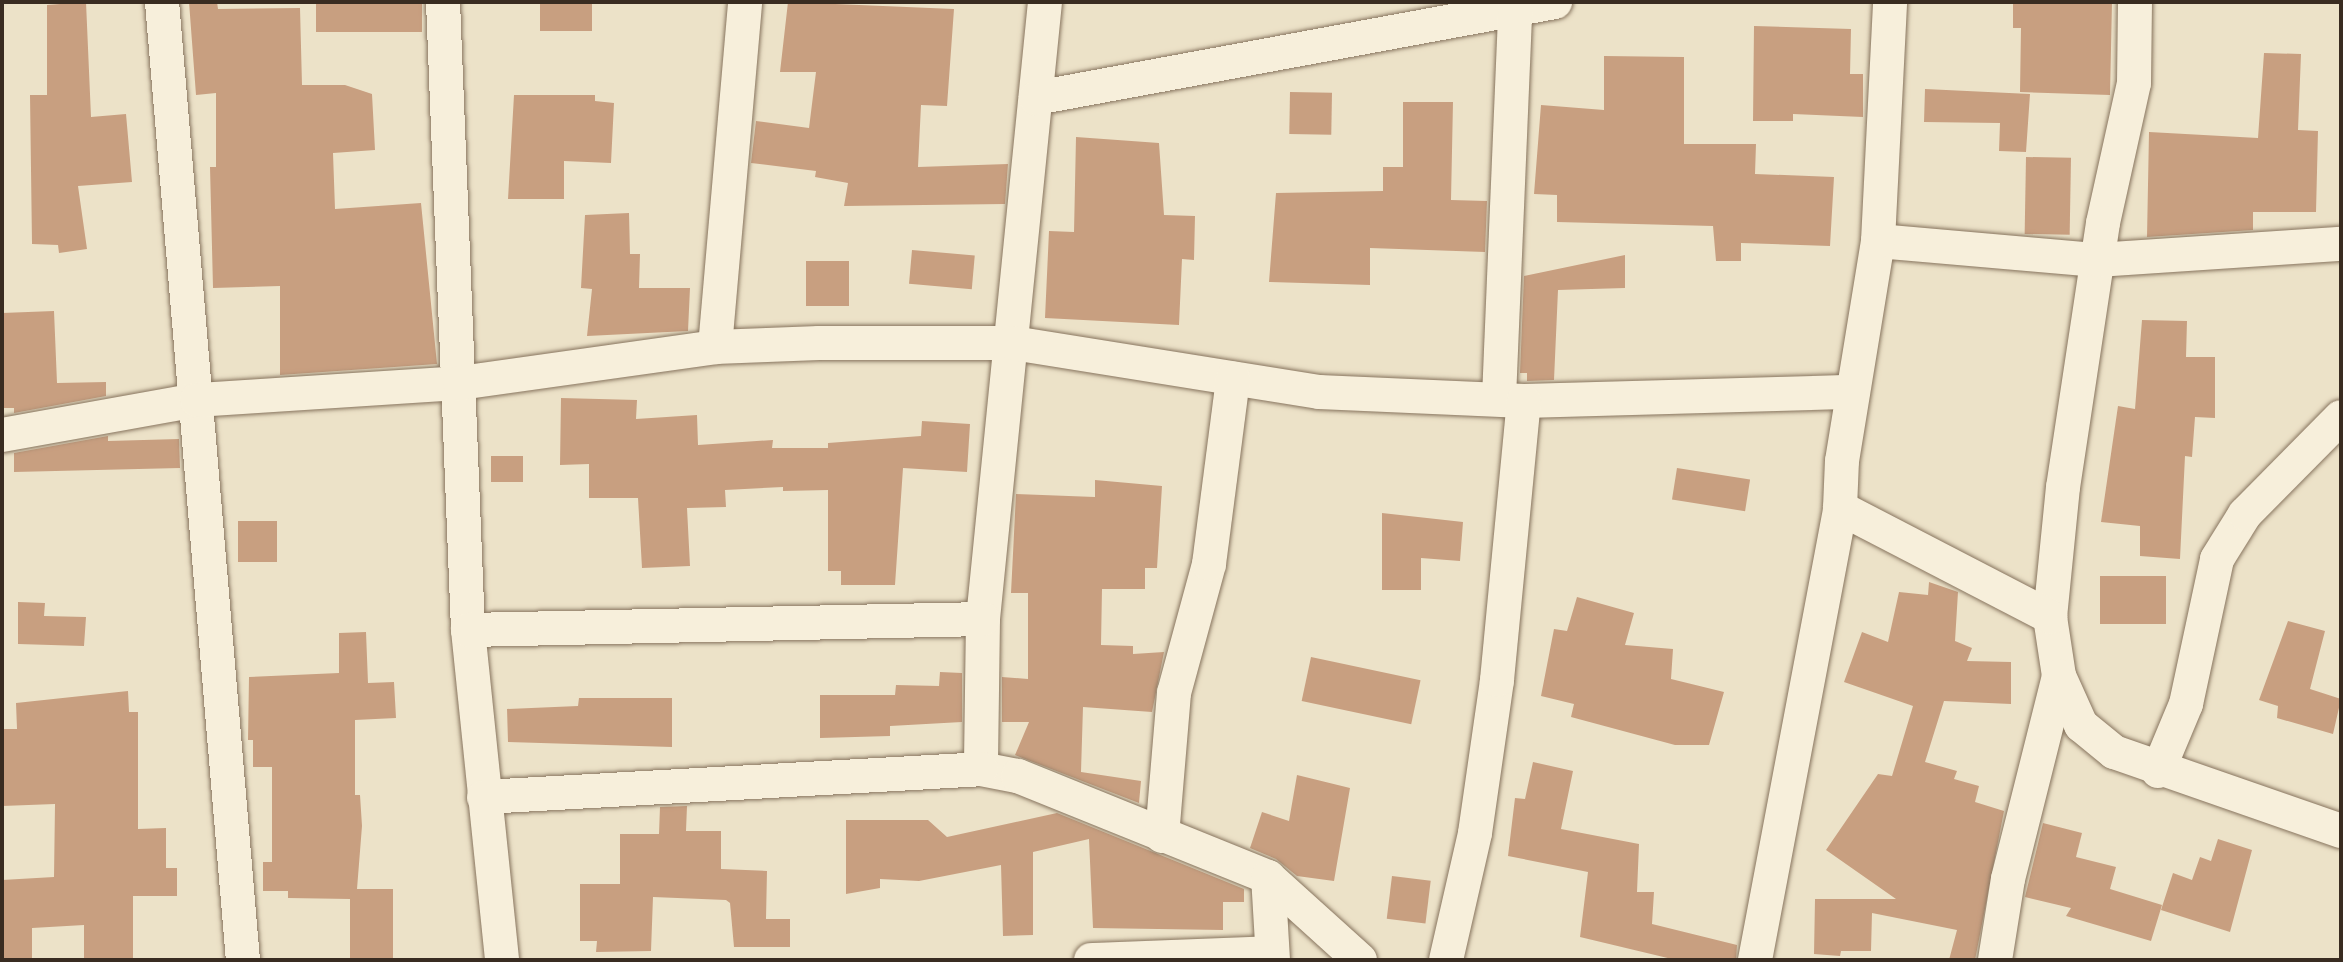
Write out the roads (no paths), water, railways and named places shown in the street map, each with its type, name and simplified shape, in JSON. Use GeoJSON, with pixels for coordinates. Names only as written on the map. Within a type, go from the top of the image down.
{"type":"FeatureCollection","features":[{"type":"Feature","properties":{"kind":"street"},"geometry":{"type":"LineString","coordinates":[[162,2],[243,960]]}},
{"type":"Feature","properties":{"kind":"street"},"geometry":{"type":"LineString","coordinates":[[443,2],[468,630],[502,960]]}},
{"type":"Feature","properties":{"kind":"street"},"geometry":{"type":"LineString","coordinates":[[715,347],[745,2]]}},
{"type":"Feature","properties":{"kind":"street"},"geometry":{"type":"LineString","coordinates":[[981,769],[983,619],[1045,2]]}},
{"type":"Feature","properties":{"kind":"street"},"geometry":{"type":"LineString","coordinates":[[1036,98],[1555,2]]}},
{"type":"Feature","properties":{"kind":"street"},"geometry":{"type":"LineString","coordinates":[[1755,960],[1840,508],[1853,392],[1878,241],[1890,2]]}},
{"type":"Feature","properties":{"kind":"street"},"geometry":{"type":"LineString","coordinates":[[2135,2],[2134,83],[2097,260],[2050,617],[2059,676],[2081,725],[2114,752],[2341,837]]}},
{"type":"Feature","properties":{"kind":"street"},"geometry":{"type":"LineString","coordinates":[[1446,960],[1475,833],[1497,680],[1511,400],[1515,11]]}},
{"type":"Feature","properties":{"kind":"street"},"geometry":{"type":"LineString","coordinates":[[1878,241],[2097,260],[2341,244]]}},
{"type":"Feature","properties":{"kind":"street"},"geometry":{"type":"LineString","coordinates":[[2,435],[197,400],[460,383],[715,347],[1013,343],[1319,392],[1511,400],[1853,392]]}},
{"type":"Feature","properties":{"kind":"street"},"geometry":{"type":"LineString","coordinates":[[1162,836],[1174,693],[1209,564],[1233,379]]}},
{"type":"Feature","properties":{"kind":"street"},"geometry":{"type":"LineString","coordinates":[[2158,771],[2186,704],[2217,559],[2245,514],[2341,417]]}},
{"type":"Feature","properties":{"kind":"street"},"geometry":{"type":"LineString","coordinates":[[1840,508],[2050,617]]}},
{"type":"Feature","properties":{"kind":"street"},"geometry":{"type":"LineString","coordinates":[[468,630],[983,619]]}},
{"type":"Feature","properties":{"kind":"street"},"geometry":{"type":"LineString","coordinates":[[1995,960],[2008,879],[2059,676]]}},
{"type":"Feature","properties":{"kind":"street"},"geometry":{"type":"LineString","coordinates":[[484,797],[981,769],[1018,776],[1268,877],[1360,960]]}},
{"type":"Feature","properties":{"kind":"street"},"geometry":{"type":"LineString","coordinates":[[1091,960],[1272,957],[1268,877]]}}]}
